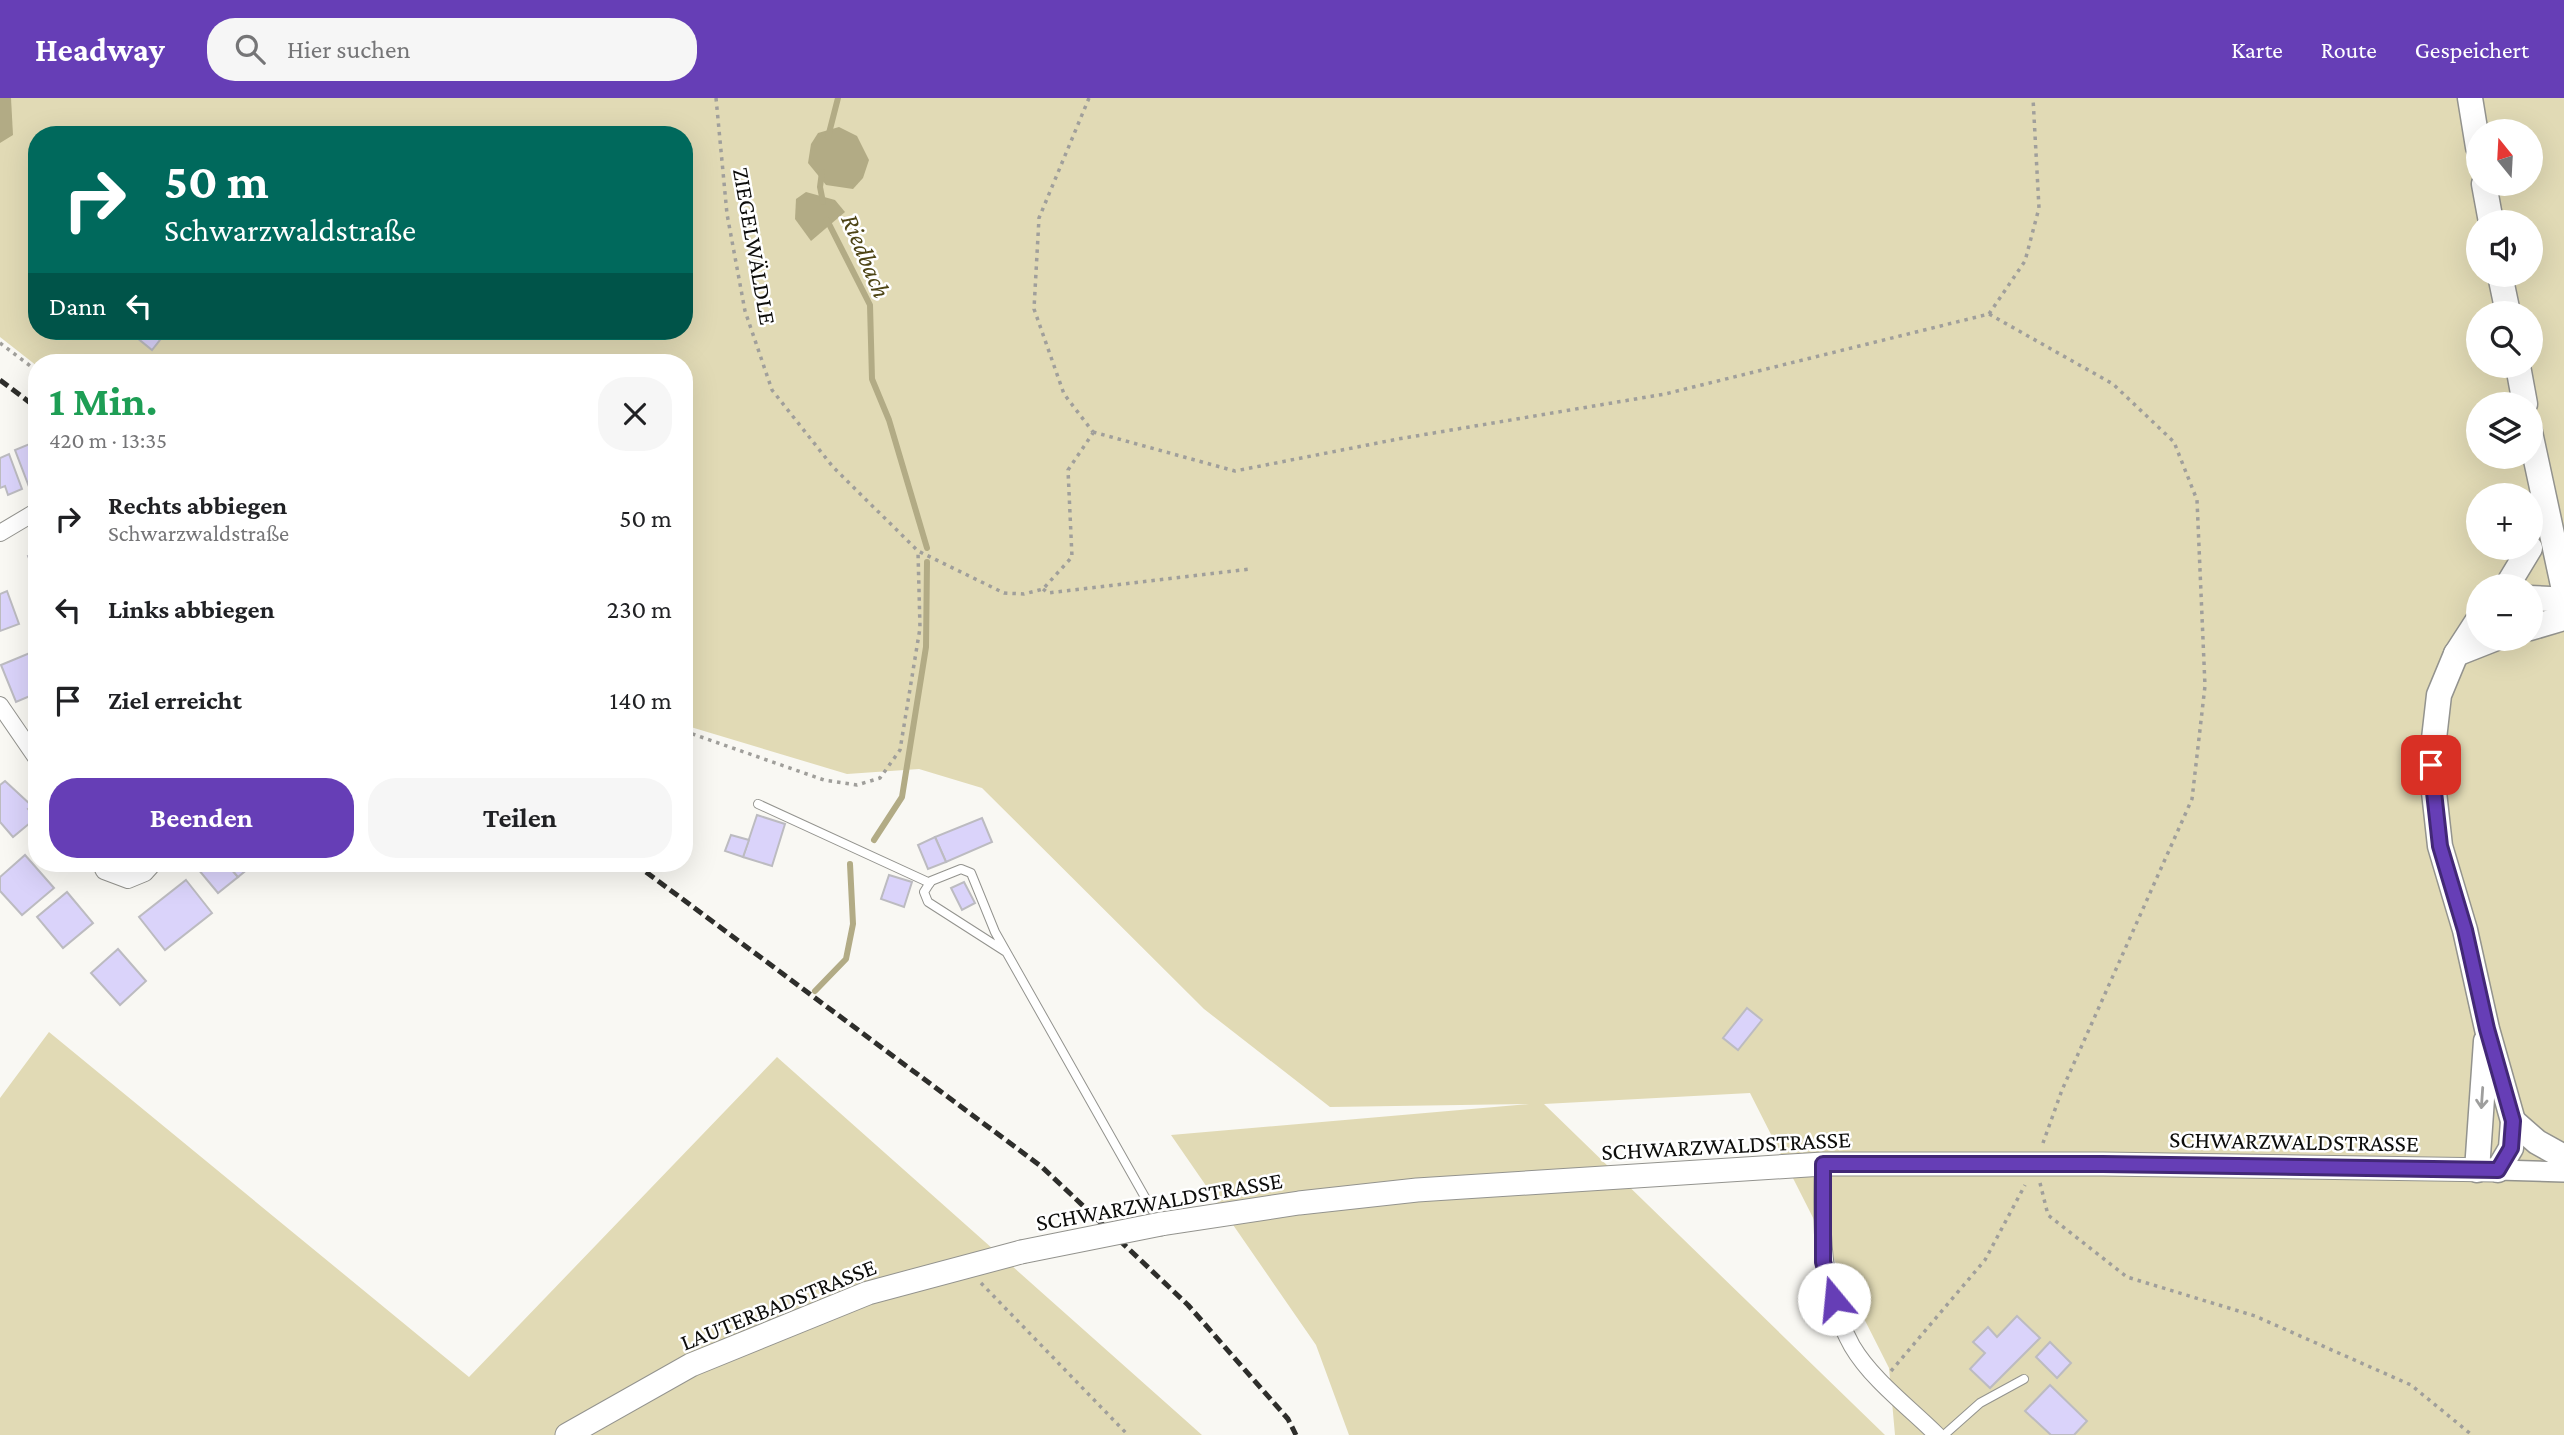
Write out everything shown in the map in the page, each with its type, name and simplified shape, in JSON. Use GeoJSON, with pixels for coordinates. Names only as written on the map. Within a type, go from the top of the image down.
{"type":"FeatureCollection","features":[{"type":"Feature","properties":{"kind":"main road"},"geometry":{"type":"LineString","coordinates":[[2470,98],[2473,119]]}},
{"type":"Feature","properties":{"kind":"main road"},"geometry":{"type":"LineString","coordinates":[[2537,469],[2564,590]]}},
{"type":"Feature","properties":{"kind":"main road"},"geometry":{"type":"LineString","coordinates":[[2543,512],[2545,507]]}},
{"type":"Feature","properties":{"kind":"main road"},"geometry":{"type":"LineString","coordinates":[[2543,599],[2550,599],[2564,611]]}},
{"type":"Feature","properties":{"kind":"main road"},"geometry":{"type":"LineString","coordinates":[[2543,624],[2564,618]]}},
{"type":"Feature","properties":{"kind":"main road"},"geometry":{"type":"LineString","coordinates":[[2466,639],[2456,654],[2439,695],[2431,765],[2440,846],[2465,930],[2487,1029],[2513,1121],[2511,1148],[2487,1170]]}},
{"type":"Feature","properties":{"kind":"main road"},"geometry":{"type":"LineString","coordinates":[[2456,654],[2466,650]]}},
{"type":"Feature","properties":{"kind":"main road"},"geometry":{"type":"LineString","coordinates":[[2487,1029],[2487,1170]]}},
{"type":"Feature","properties":{"kind":"main road"},"geometry":{"type":"LineString","coordinates":[[2513,1121],[2537,1142],[2564,1157]]}},
{"type":"Feature","properties":{"kind":"main road","name":"SCHWARZWALDSTRASSE"},"geometry":{"type":"LineString","coordinates":[[1021,1252],[1161,1224],[1299,1203],[1417,1190],[1823,1164],[2487,1170]]}},
{"type":"Feature","properties":{"kind":"main road","name":"LAUTERBADSTRASSE"},"geometry":{"type":"LineString","coordinates":[[567,1435],[691,1365],[868,1293],[1021,1252]]}},
{"type":"Feature","properties":{"kind":"street"},"geometry":{"type":"LineString","coordinates":[[0,533],[28,516]]}},
{"type":"Feature","properties":{"kind":"street"},"geometry":{"type":"LineString","coordinates":[[0,705],[28,746]]}},
{"type":"Feature","properties":{"kind":"street"},"geometry":{"type":"LineString","coordinates":[[104,872],[128,880],[146,872]]}},
{"type":"Feature","properties":{"kind":"street"},"geometry":{"type":"LineString","coordinates":[[1823,1164],[1823,1262],[1839,1317],[1853,1348],[1937,1435]]}},
{"type":"Feature","properties":{"kind":"street","name":"SCHWARZWALDSTRASSE"},"geometry":{"type":"LineString","coordinates":[[2487,1170],[2564,1172]]}},
{"type":"Feature","properties":{"kind":"lane"},"geometry":{"type":"LineString","coordinates":[[758,804],[930,883]]}},
{"type":"Feature","properties":{"kind":"lane"},"geometry":{"type":"LineString","coordinates":[[1006,952],[928,902],[924,892],[930,883],[961,869],[971,873],[1006,952],[1161,1224]]}},
{"type":"Feature","properties":{"kind":"lane"},"geometry":{"type":"LineString","coordinates":[[1944,1435],[1980,1403],[2024,1379]]}},
{"type":"Feature","properties":{"kind":"path","name":"ZIEGELWÄLDLE"},"geometry":{"type":"LineString","coordinates":[[716,98],[727,214],[745,311],[772,390],[833,467],[918,551],[1004,593],[1024,594],[1043,589],[1048,593],[1250,569]]}},
{"type":"Feature","properties":{"kind":"path"},"geometry":{"type":"LineString","coordinates":[[1089,98],[1039,218],[1034,309],[1064,394],[1093,432],[1235,471],[1398,439],[1665,394],[1989,314],[2025,261],[2039,208],[2033,98]]}},
{"type":"Feature","properties":{"kind":"path"},"geometry":{"type":"LineString","coordinates":[[1882,1381],[1985,1260],[2036,1164],[2062,1090],[2192,799],[2204,686],[2197,500],[2174,442],[2113,384],[1989,314]]}},
{"type":"Feature","properties":{"kind":"path"},"geometry":{"type":"LineString","coordinates":[[0,343],[28,364]]}},
{"type":"Feature","properties":{"kind":"path"},"geometry":{"type":"LineString","coordinates":[[1043,589],[1072,557],[1068,470],[1093,432]]}},
{"type":"Feature","properties":{"kind":"path"},"geometry":{"type":"LineString","coordinates":[[693,734],[824,780],[858,785],[880,778],[900,750],[919,628],[918,551]]}},
{"type":"Feature","properties":{"kind":"path"},"geometry":{"type":"LineString","coordinates":[[2036,1164],[2048,1215],[2127,1277],[2255,1316],[2411,1385],[2472,1435]]}},
{"type":"Feature","properties":{"kind":"path"},"geometry":{"type":"LineString","coordinates":[[965,1266],[1128,1435]]}},
{"type":"Feature","properties":{"kind":"shaded area"},"geometry":{"type":"Polygon","coordinates":[[[0,98],[2564,98],[2564,1435],[1895,1435],[1889,1368],[1750,1093],[1544,1104],[1885,1435],[1349,1435],[1316,1345],[1171,1135],[1529,1104],[1330,1107],[1204,1009],[982,788],[919,769],[847,774],[693,728],[693,354],[28,354],[28,359],[0,337],[0,98]]]}},
{"type":"Feature","properties":{"kind":"shaded area"},"geometry":{"type":"Polygon","coordinates":[[[0,98],[11,98],[13,135],[0,143],[0,98]]]}},
{"type":"Feature","properties":{"kind":"shaded area"},"geometry":{"type":"Polygon","coordinates":[[[839,127],[857,136],[869,160],[863,178],[853,189],[826,185],[808,163],[811,144],[818,133],[839,127]]]}},
{"type":"Feature","properties":{"kind":"shaded area"},"geometry":{"type":"Polygon","coordinates":[[[806,192],[835,200],[845,212],[811,241],[795,219],[796,199],[806,192]]]}},
{"type":"Feature","properties":{"kind":"shaded area"},"geometry":{"type":"Polygon","coordinates":[[[49,1032],[469,1377],[777,1057],[1202,1435],[0,1435],[0,1098],[49,1032]]]}},
{"type":"Feature","properties":{"kind":"building"},"geometry":{"type":"Polygon","coordinates":[[[140,340],[160,340],[152,350],[140,340]]]}},
{"type":"Feature","properties":{"kind":"building"},"geometry":{"type":"Polygon","coordinates":[[[28,445],[28,484],[15,450],[28,445]]]}},
{"type":"Feature","properties":{"kind":"building"},"geometry":{"type":"Polygon","coordinates":[[[9,454],[22,489],[8,495],[5,486],[0,488],[0,458],[9,454]]]}},
{"type":"Feature","properties":{"kind":"building"},"geometry":{"type":"Polygon","coordinates":[[[7,591],[19,624],[0,631],[0,594],[7,591]]]}},
{"type":"Feature","properties":{"kind":"building"},"geometry":{"type":"Polygon","coordinates":[[[28,654],[28,697],[16,702],[1,665],[28,654]]]}},
{"type":"Feature","properties":{"kind":"building"},"geometry":{"type":"Polygon","coordinates":[[[5,781],[28,802],[28,825],[13,837],[0,822],[0,785],[5,781]]]}},
{"type":"Feature","properties":{"kind":"building"},"geometry":{"type":"Polygon","coordinates":[[[757,815],[785,824],[772,866],[743,857],[757,815]]]}},
{"type":"Feature","properties":{"kind":"building"},"geometry":{"type":"Polygon","coordinates":[[[982,818],[992,842],[946,862],[935,837],[982,818]]]}},
{"type":"Feature","properties":{"kind":"building"},"geometry":{"type":"Polygon","coordinates":[[[731,835],[749,840],[743,857],[725,851],[731,835]]]}},
{"type":"Feature","properties":{"kind":"building"},"geometry":{"type":"Polygon","coordinates":[[[935,837],[946,862],[928,869],[918,845],[935,837]]]}},
{"type":"Feature","properties":{"kind":"building"},"geometry":{"type":"Polygon","coordinates":[[[25,855],[28,858],[28,872],[40,872],[54,888],[22,915],[0,891],[0,877],[25,855]]]}},
{"type":"Feature","properties":{"kind":"building"},"geometry":{"type":"Polygon","coordinates":[[[200,872],[234,872],[238,877],[218,893],[200,872]]]}},
{"type":"Feature","properties":{"kind":"building"},"geometry":{"type":"Polygon","coordinates":[[[889,875],[912,882],[904,907],[881,899],[889,875]]]}},
{"type":"Feature","properties":{"kind":"building"},"geometry":{"type":"Polygon","coordinates":[[[186,880],[212,913],[165,950],[139,917],[186,880]]]}},
{"type":"Feature","properties":{"kind":"building"},"geometry":{"type":"Polygon","coordinates":[[[964,882],[975,903],[962,910],[951,888],[964,882]]]}},
{"type":"Feature","properties":{"kind":"building"},"geometry":{"type":"Polygon","coordinates":[[[67,892],[93,923],[63,948],[37,917],[67,892]]]}},
{"type":"Feature","properties":{"kind":"building"},"geometry":{"type":"Polygon","coordinates":[[[118,949],[146,981],[120,1005],[91,973],[118,949]]]}},
{"type":"Feature","properties":{"kind":"building"},"geometry":{"type":"Polygon","coordinates":[[[1747,1008],[1762,1020],[1738,1050],[1723,1038],[1747,1008]]]}},
{"type":"Feature","properties":{"kind":"building"},"geometry":{"type":"Polygon","coordinates":[[[2017,1316],[2040,1338],[1990,1388],[1970,1369],[1985,1353],[1973,1342],[1988,1327],[1997,1337],[2017,1316]]]}},
{"type":"Feature","properties":{"kind":"building"},"geometry":{"type":"Polygon","coordinates":[[[2050,1342],[2071,1363],[2057,1378],[2036,1357],[2050,1342]]]}},
{"type":"Feature","properties":{"kind":"building"},"geometry":{"type":"Polygon","coordinates":[[[2050,1385],[2087,1421],[2074,1435],[2051,1435],[2025,1411],[2050,1385]]]}},
{"type":"Feature","properties":{"kind":"waterway","name":"Riedbach"},"geometry":{"type":"LineString","coordinates":[[828,137],[838,98]]}},
{"type":"Feature","properties":{"kind":"waterway","name":"Riedbach"},"geometry":{"type":"LineString","coordinates":[[822,172],[820,187],[823,202]]}},
{"type":"Feature","properties":{"kind":"waterway","name":"Riedbach"},"geometry":{"type":"LineString","coordinates":[[827,220],[870,305],[872,379],[889,420],[927,548]]}},
{"type":"Feature","properties":{"kind":"waterway","name":"Riedbach"},"geometry":{"type":"LineString","coordinates":[[874,840],[902,797],[926,647],[927,562]]}},
{"type":"Feature","properties":{"kind":"waterway","name":"Riedbach"},"geometry":{"type":"LineString","coordinates":[[815,991],[846,959],[853,924],[850,864]]}},
{"type":"Feature","properties":{"kind":"railway"},"geometry":{"type":"LineString","coordinates":[[0,380],[28,401]]}},
{"type":"Feature","properties":{"kind":"railway"},"geometry":{"type":"LineString","coordinates":[[646,872],[1042,1167],[1188,1305],[1288,1419],[1296,1435]]}},
{"type":"Feature","properties":{"kind":"route"},"geometry":{"type":"LineString","coordinates":[[1834,1299],[1823,1262],[1823,1164],[2103,1164],[2498,1170],[2511,1148],[2513,1121],[2487,1029],[2465,930],[2440,846],[2431,765]]}}]}
